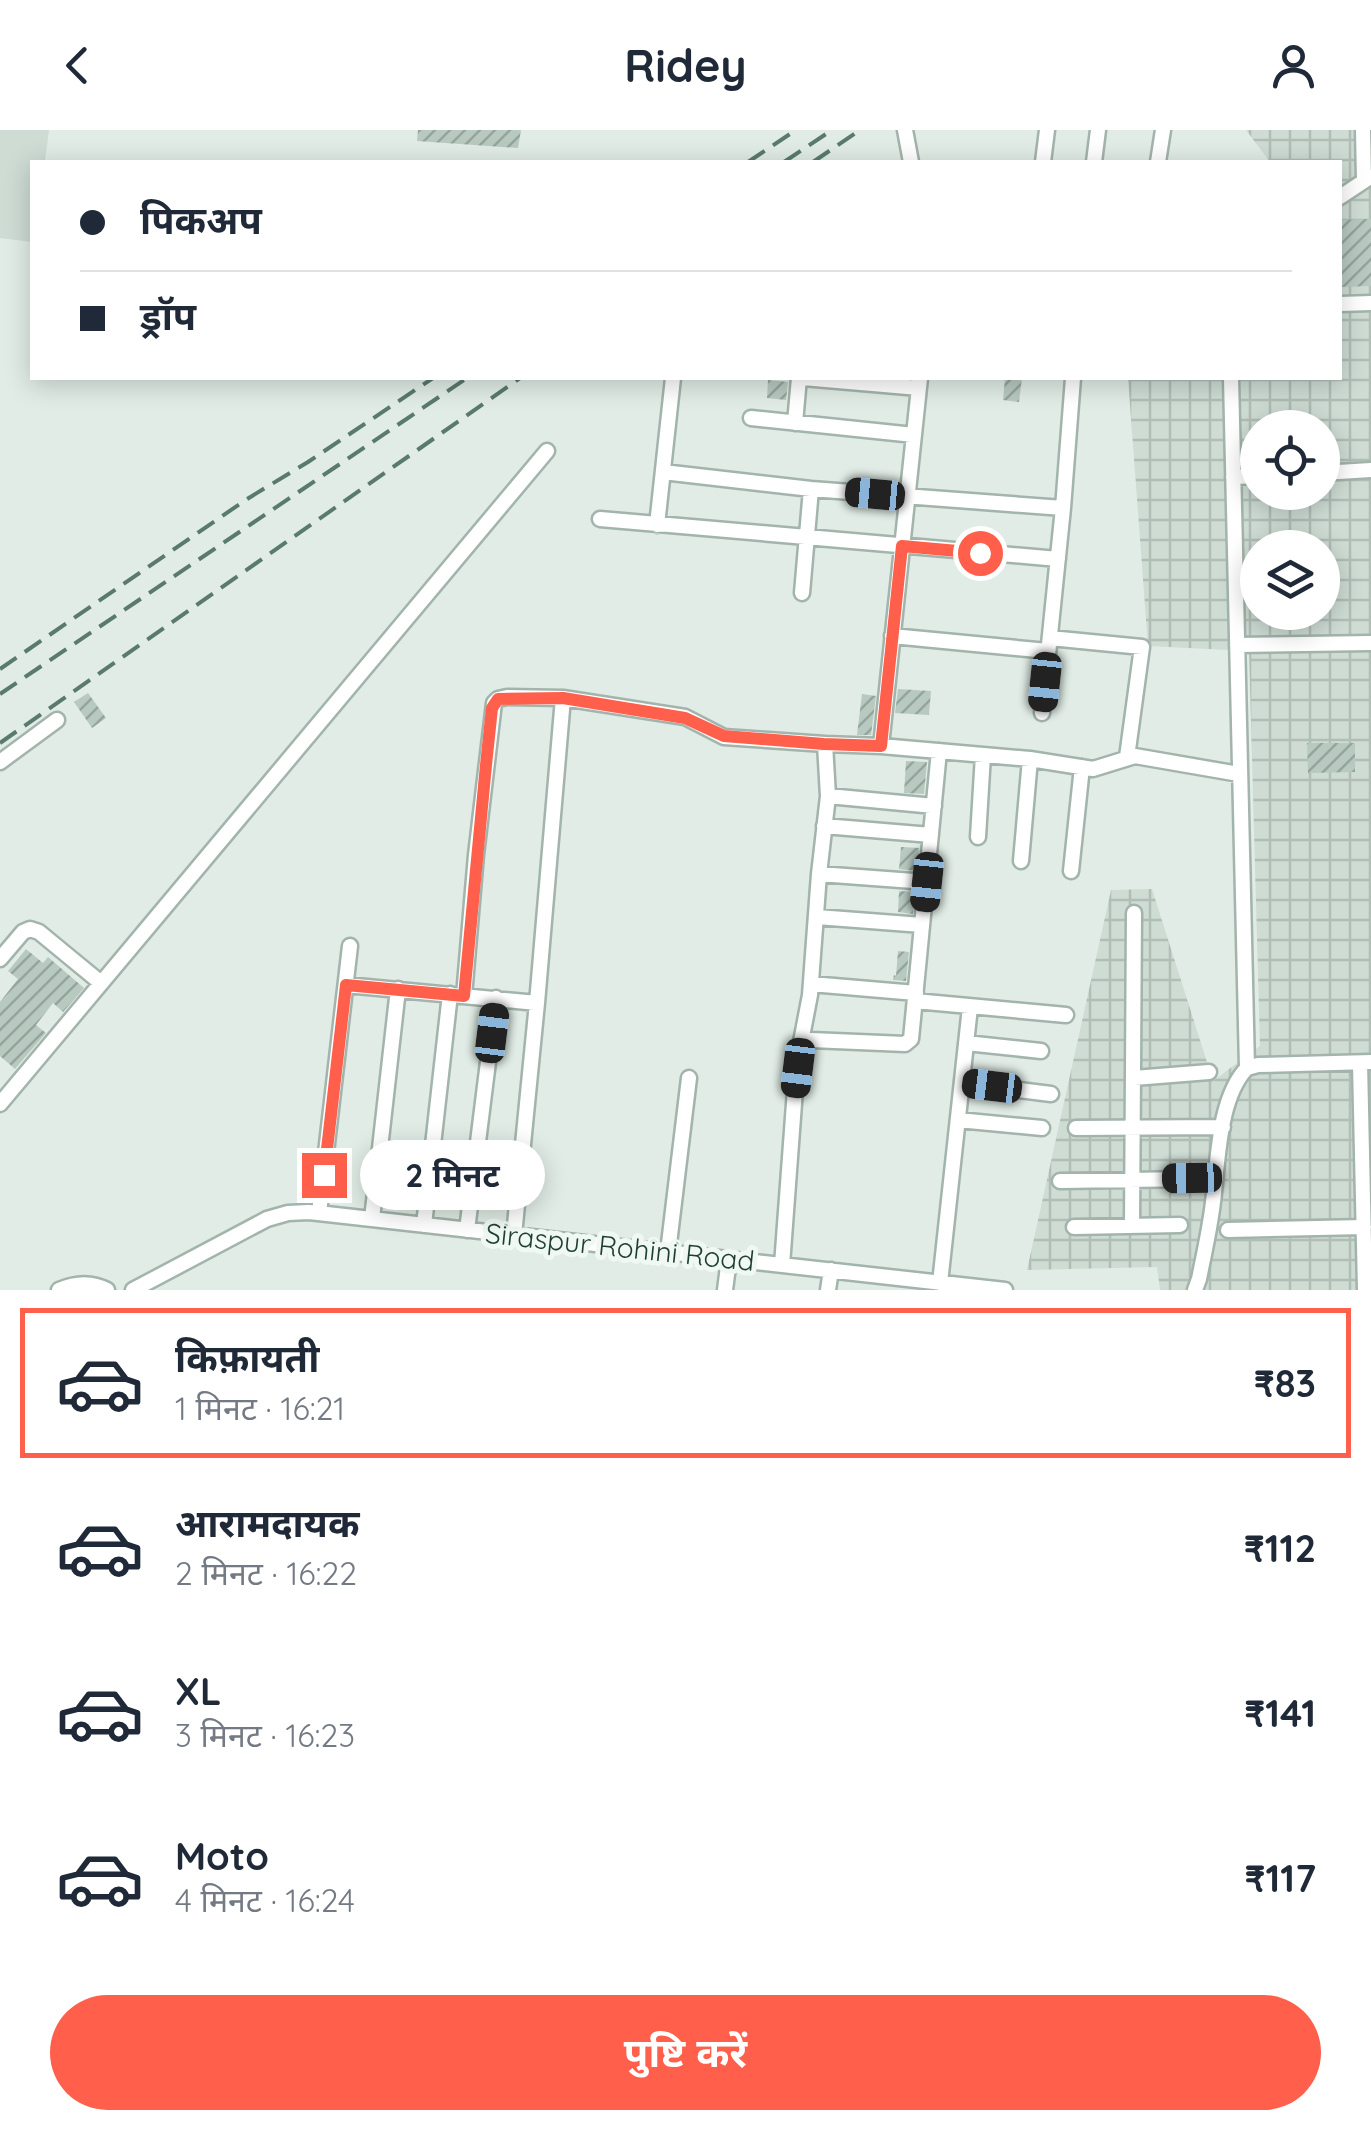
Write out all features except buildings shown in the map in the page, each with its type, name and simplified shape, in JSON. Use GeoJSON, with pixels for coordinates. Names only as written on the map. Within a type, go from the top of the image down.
{"type":"FeatureCollection","features":[{"type":"Feature","properties":{"kind":"street"},"geometry":{"type":"LineString","coordinates":[[905,130],[911,160]]}},
{"type":"Feature","properties":{"kind":"street"},"geometry":{"type":"LineString","coordinates":[[1043,160],[1047,130]]}},
{"type":"Feature","properties":{"kind":"street"},"geometry":{"type":"LineString","coordinates":[[1094,160],[1098,130]]}},
{"type":"Feature","properties":{"kind":"street"},"geometry":{"type":"LineString","coordinates":[[1158,160],[1163,130]]}},
{"type":"Feature","properties":{"kind":"street"},"geometry":{"type":"LineString","coordinates":[[1342,196],[1368,179],[1363,130]]}},
{"type":"Feature","properties":{"kind":"street"},"geometry":{"type":"LineString","coordinates":[[1342,304],[1371,303]]}},
{"type":"Feature","properties":{"kind":"street"},"geometry":{"type":"LineString","coordinates":[[656,524],[673,380]]}},
{"type":"Feature","properties":{"kind":"street"},"geometry":{"type":"LineString","coordinates":[[796,423],[801,380]]}},
{"type":"Feature","properties":{"kind":"street"},"geometry":{"type":"LineString","coordinates":[[849,380],[920,383],[881,746]]}},
{"type":"Feature","properties":{"kind":"street"},"geometry":{"type":"LineString","coordinates":[[1042,712],[1073,380]]}},
{"type":"Feature","properties":{"kind":"street"},"geometry":{"type":"LineString","coordinates":[[1195,1290],[1223,1127],[1231,1095],[1247,1068],[1230,380]]}},
{"type":"Feature","properties":{"kind":"street"},"geometry":{"type":"LineString","coordinates":[[750,418],[914,435]]}},
{"type":"Feature","properties":{"kind":"street"},"geometry":{"type":"LineString","coordinates":[[0,1104],[547,450]]}},
{"type":"Feature","properties":{"kind":"street"},"geometry":{"type":"LineString","coordinates":[[1340,472],[1371,470]]}},
{"type":"Feature","properties":{"kind":"street"},"geometry":{"type":"LineString","coordinates":[[662,472],[1063,508]]}},
{"type":"Feature","properties":{"kind":"street"},"geometry":{"type":"LineString","coordinates":[[1233,477],[1240,477]]}},
{"type":"Feature","properties":{"kind":"street"},"geometry":{"type":"LineString","coordinates":[[802,593],[811,488]]}},
{"type":"Feature","properties":{"kind":"street"},"geometry":{"type":"LineString","coordinates":[[600,520],[1058,559]]}},
{"type":"Feature","properties":{"kind":"street"},"geometry":{"type":"LineString","coordinates":[[892,636],[1142,647],[1127,757]]}},
{"type":"Feature","properties":{"kind":"street"},"geometry":{"type":"LineString","coordinates":[[1237,645],[1371,643]]}},
{"type":"Feature","properties":{"kind":"street"},"geometry":{"type":"LineString","coordinates":[[424,1225],[458,995],[494,703],[498,699],[563,698],[685,718],[724,736],[1030,759],[1097,769],[1136,756],[1239,774]]}},
{"type":"Feature","properties":{"kind":"street"},"geometry":{"type":"LineString","coordinates":[[514,1235],[563,698]]}},
{"type":"Feature","properties":{"kind":"street"},"geometry":{"type":"LineString","coordinates":[[0,762],[57,720]]}},
{"type":"Feature","properties":{"kind":"street"},"geometry":{"type":"LineString","coordinates":[[782,1265],[800,1047],[812,984],[828,796],[824,744]]}},
{"type":"Feature","properties":{"kind":"street"},"geometry":{"type":"LineString","coordinates":[[800,1047],[811,1040],[908,1044],[911,1039],[939,752]]}},
{"type":"Feature","properties":{"kind":"street"},"geometry":{"type":"LineString","coordinates":[[978,837],[984,755]]}},
{"type":"Feature","properties":{"kind":"street"},"geometry":{"type":"LineString","coordinates":[[1021,861],[1030,759]]}},
{"type":"Feature","properties":{"kind":"street"},"geometry":{"type":"LineString","coordinates":[[1070,871],[1082,767]]}},
{"type":"Feature","properties":{"kind":"street"},"geometry":{"type":"LineString","coordinates":[[828,796],[934,806]]}},
{"type":"Feature","properties":{"kind":"street"},"geometry":{"type":"LineString","coordinates":[[824,826],[931,835]]}},
{"type":"Feature","properties":{"kind":"street"},"geometry":{"type":"LineString","coordinates":[[819,874],[927,882]]}},
{"type":"Feature","properties":{"kind":"street"},"geometry":{"type":"LineString","coordinates":[[1132,1226],[1134,913]]}},
{"type":"Feature","properties":{"kind":"street"},"geometry":{"type":"LineString","coordinates":[[817,917],[922,925]]}},
{"type":"Feature","properties":{"kind":"street"},"geometry":{"type":"LineString","coordinates":[[0,959],[30,929],[39,932],[100,983]]}},
{"type":"Feature","properties":{"kind":"street"},"geometry":{"type":"LineString","coordinates":[[319,1213],[350,946]]}},
{"type":"Feature","properties":{"kind":"street"},"geometry":{"type":"LineString","coordinates":[[812,984],[970,1007],[1066,1015]]}},
{"type":"Feature","properties":{"kind":"street"},"geometry":{"type":"LineString","coordinates":[[346,985],[537,1002]]}},
{"type":"Feature","properties":{"kind":"street"},"geometry":{"type":"LineString","coordinates":[[372,1219],[398,990]]}},
{"type":"Feature","properties":{"kind":"street"},"geometry":{"type":"LineString","coordinates":[[467,1230],[496,998]]}},
{"type":"Feature","properties":{"kind":"street"},"geometry":{"type":"LineString","coordinates":[[948,1286],[958,1120],[970,1007]]}},
{"type":"Feature","properties":{"kind":"street"},"geometry":{"type":"LineString","coordinates":[[966,1043],[1040,1051]]}},
{"type":"Feature","properties":{"kind":"street"},"geometry":{"type":"LineString","coordinates":[[1247,1068],[1366,1062],[1365,1290]]}},
{"type":"Feature","properties":{"kind":"street"},"geometry":{"type":"LineString","coordinates":[[1134,1078],[1209,1072]]}},
{"type":"Feature","properties":{"kind":"street"},"geometry":{"type":"LineString","coordinates":[[668,1252],[689,1078]]}},
{"type":"Feature","properties":{"kind":"street"},"geometry":{"type":"LineString","coordinates":[[962,1083],[1051,1094]]}},
{"type":"Feature","properties":{"kind":"street"},"geometry":{"type":"LineString","coordinates":[[958,1120],[1042,1128]]}},
{"type":"Feature","properties":{"kind":"street"},"geometry":{"type":"LineString","coordinates":[[1076,1128],[1223,1127]]}},
{"type":"Feature","properties":{"kind":"street"},"geometry":{"type":"LineString","coordinates":[[1060,1181],[1192,1178]]}},
{"type":"Feature","properties":{"kind":"street","name":"Siraspur Rohini Road"},"geometry":{"type":"LineString","coordinates":[[133,1290],[267,1219],[319,1213],[1005,1290]]}},
{"type":"Feature","properties":{"kind":"street"},"geometry":{"type":"LineString","coordinates":[[1074,1226],[1180,1225]]}},
{"type":"Feature","properties":{"kind":"street"},"geometry":{"type":"LineString","coordinates":[[1228,1230],[1364,1226]]}},
{"type":"Feature","properties":{"kind":"street"},"geometry":{"type":"LineString","coordinates":[[725,1290],[728,1258]]}},
{"type":"Feature","properties":{"kind":"street"},"geometry":{"type":"LineString","coordinates":[[828,1290],[831,1270]]}},
{"type":"Feature","properties":{"kind":"street"},"geometry":{"type":"LineString","coordinates":[[59,1290],[89,1284],[107,1290]]}},
{"type":"Feature","properties":{"kind":"shaded area"},"geometry":{"type":"Polygon","coordinates":[[[0,130],[49,130],[45,160],[30,160],[30,242],[0,238],[0,130]]]}},
{"type":"Feature","properties":{"kind":"shaded area"},"geometry":{"type":"Polygon","coordinates":[[[1246,130],[1371,130],[1371,1290],[1160,1290],[1157,1267],[1027,1270],[1111,890],[1152,889],[1213,1081],[1260,1046],[1249,651],[1148,646],[1128,380],[1342,380],[1342,160],[1268,160],[1246,130]]]}},
{"type":"Feature","properties":{"kind":"railway"},"geometry":{"type":"LineString","coordinates":[[751,160],[796,130]]}},
{"type":"Feature","properties":{"kind":"railway"},"geometry":{"type":"LineString","coordinates":[[787,160],[832,130]]}},
{"type":"Feature","properties":{"kind":"railway"},"geometry":{"type":"LineString","coordinates":[[816,160],[860,130]]}},
{"type":"Feature","properties":{"kind":"railway"},"geometry":{"type":"LineString","coordinates":[[0,669],[247,499],[430,380]]}},
{"type":"Feature","properties":{"kind":"railway"},"geometry":{"type":"LineString","coordinates":[[0,694],[464,380]]}},
{"type":"Feature","properties":{"kind":"railway"},"geometry":{"type":"LineString","coordinates":[[0,743],[517,380]]}},
{"type":"Feature","properties":{"kind":"route"},"geometry":{"type":"LineString","coordinates":[[324,1175],[346,985],[464,996],[492,708],[498,699],[563,698],[685,718],[724,736],[881,746],[902,546],[980,553]]}}]}
